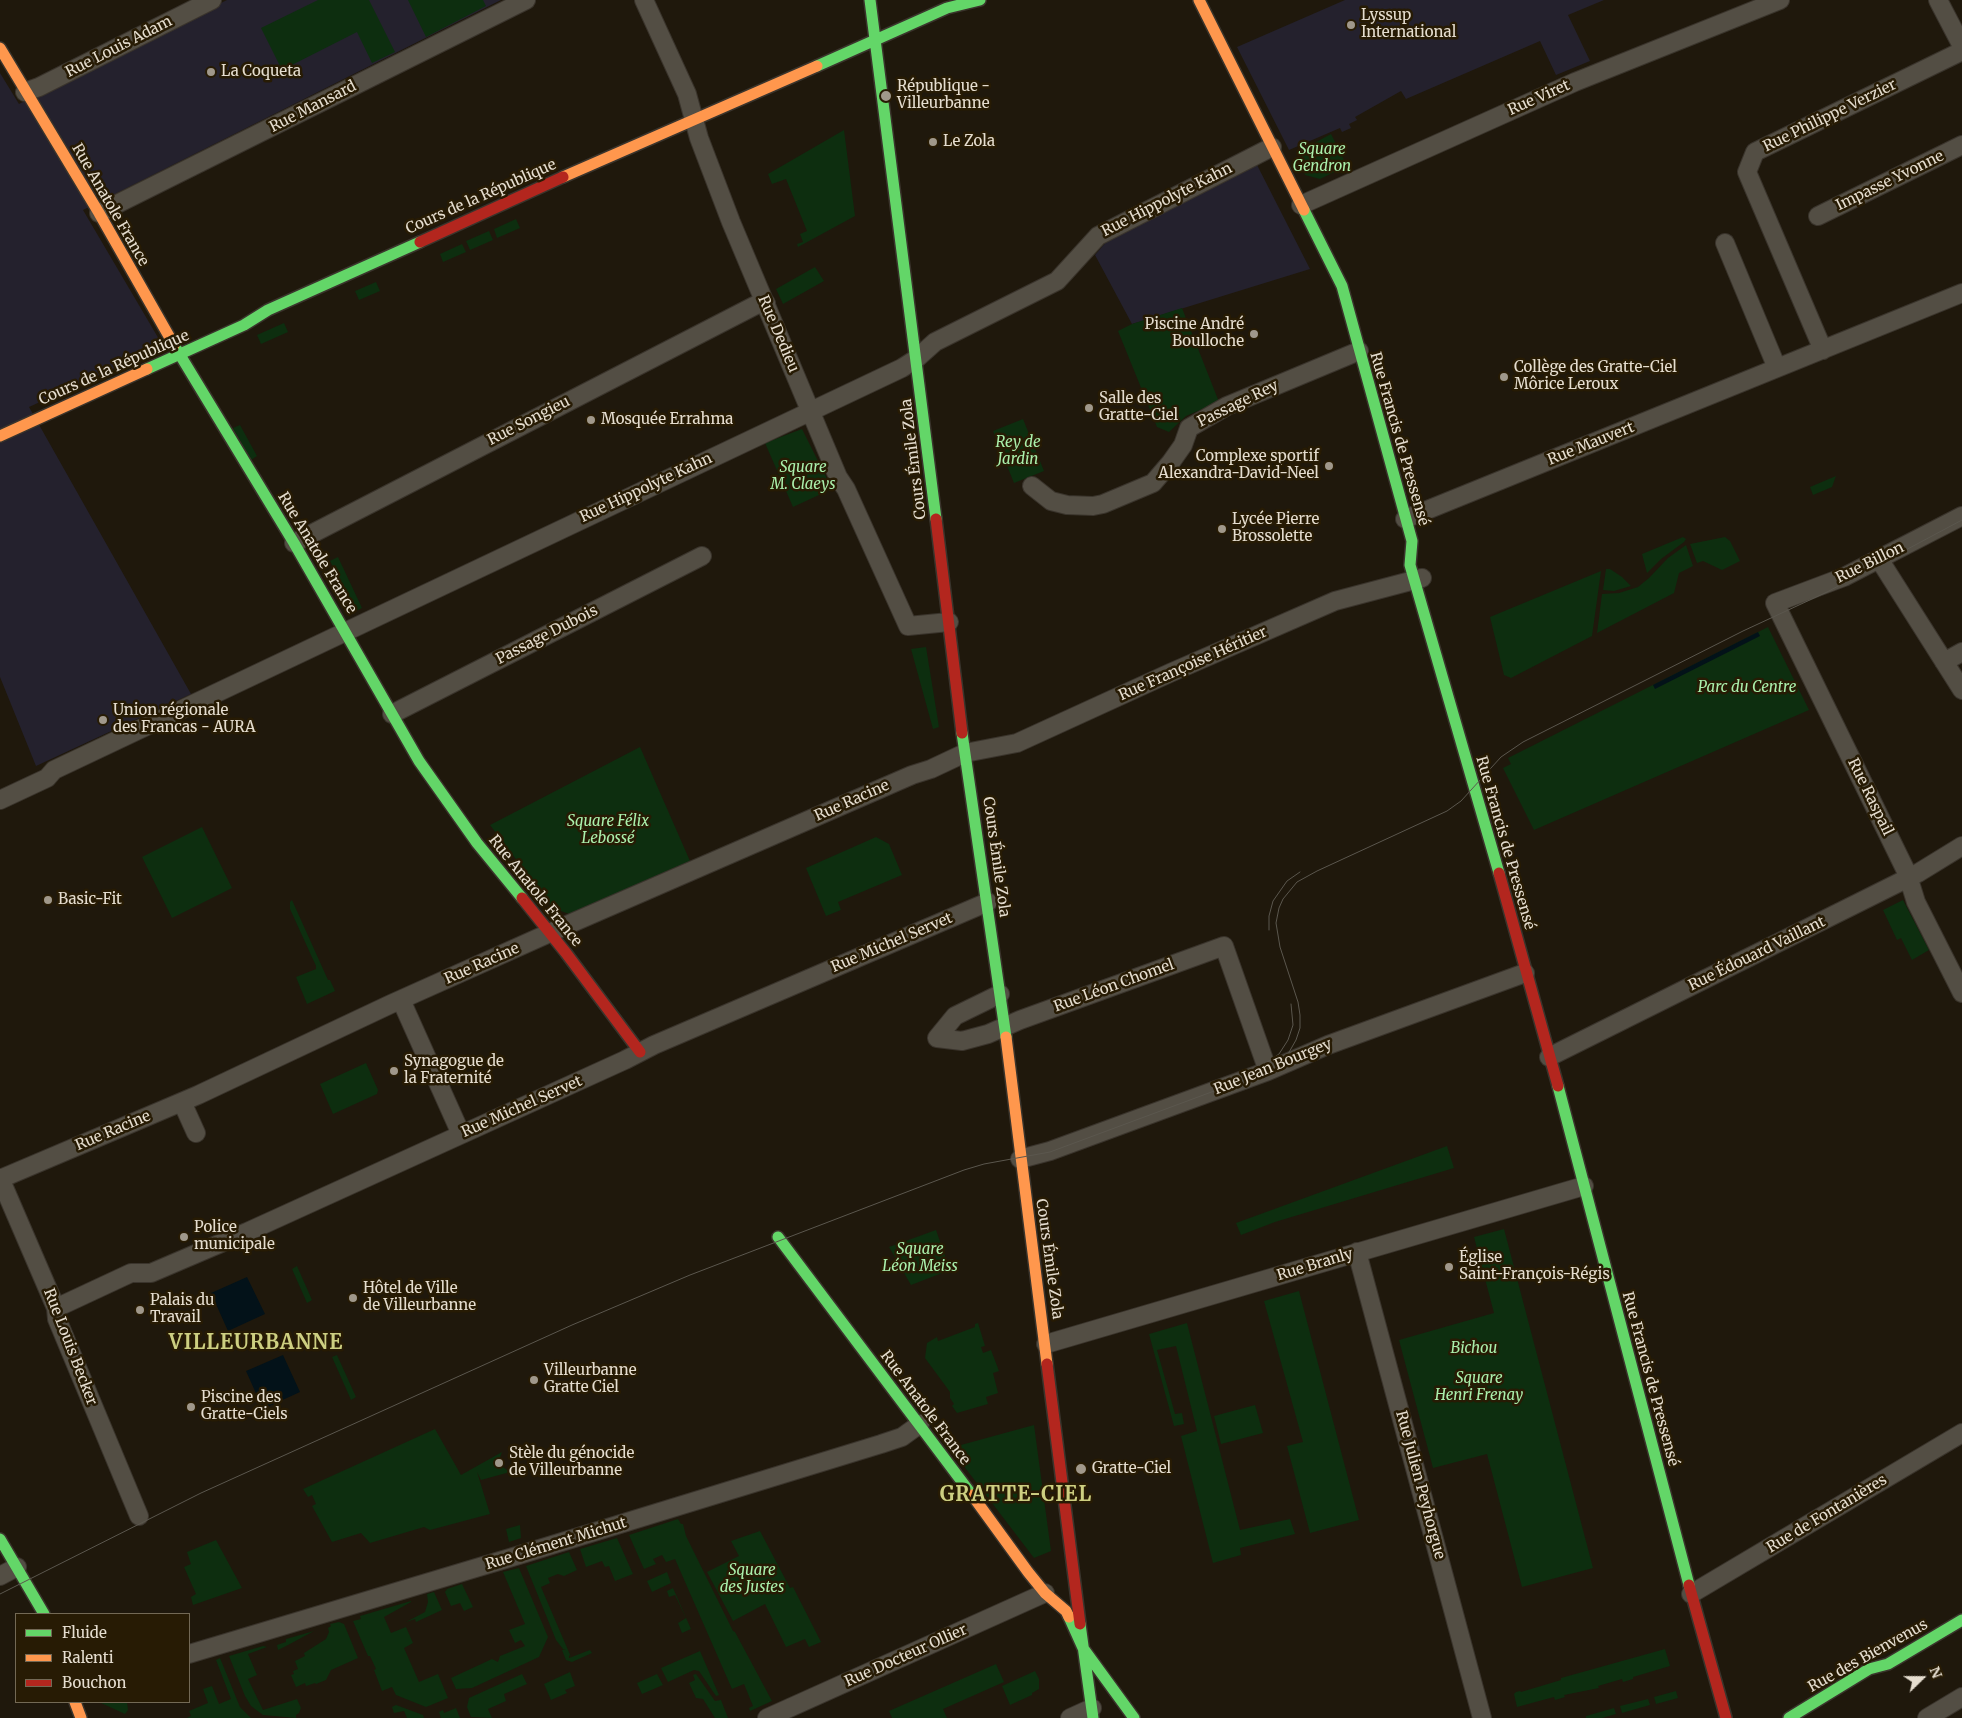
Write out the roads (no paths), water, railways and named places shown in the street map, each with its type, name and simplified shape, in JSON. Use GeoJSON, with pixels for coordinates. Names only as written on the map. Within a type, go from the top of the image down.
{"type":"FeatureCollection","features":[{"type":"Feature","properties":{"kind":"street","name":"Rue Louis Adam"},"geometry":{"type":"LineString","coordinates":[[25,92],[39,87],[212,0]]}},
{"type":"Feature","properties":{"kind":"street","name":"Rue Mansard"},"geometry":{"type":"LineString","coordinates":[[99,213],[526,0]]}},
{"type":"Feature","properties":{"kind":"street","name":"Rue Dedieu"},"geometry":{"type":"LineString","coordinates":[[644,0],[687,94],[699,138],[731,222],[838,477],[846,489],[908,626],[915,627],[949,622]]}},
{"type":"Feature","properties":{"kind":"street","name":"Cours Émile Zola"},"geometry":{"type":"LineString","coordinates":[[870,0],[965,753],[1005,1026],[1020,1159],[1046,1344],[1083,1648],[1093,1713]]}},
{"type":"Feature","properties":{"kind":"street","name":"Cours de la République"},"geometry":{"type":"LineString","coordinates":[[0,436],[244,325],[268,310],[654,136],[695,120],[846,52],[876,41],[947,8],[980,0]]}},
{"type":"Feature","properties":{"kind":"street","name":"Rue Francis de Pressensé"},"geometry":{"type":"LineString","coordinates":[[1199,0],[1342,286],[1412,541],[1410,565],[1418,579],[1461,746],[1471,772],[1584,1186],[1691,1594],[1726,1718]]}},
{"type":"Feature","properties":{"kind":"street","name":"Rue Viret"},"geometry":{"type":"LineString","coordinates":[[1302,205],[1576,82],[1780,0]]}},
{"type":"Feature","properties":{"kind":"street"},"geometry":{"type":"LineString","coordinates":[[1938,0],[1962,46]]}},
{"type":"Feature","properties":{"kind":"street","name":"Rue Anatole France"},"geometry":{"type":"LineString","coordinates":[[0,48],[99,213],[179,355],[346,631],[392,714],[434,784],[477,843],[550,933],[640,1052]]}},
{"type":"Feature","properties":{"kind":"street","name":"Rue Philippe Verzier"},"geometry":{"type":"LineString","coordinates":[[1823,350],[1748,172],[1755,152],[1962,51]]}},
{"type":"Feature","properties":{"kind":"street","name":"Impasse Yvonne"},"geometry":{"type":"LineString","coordinates":[[1818,216],[1962,145]]}},
{"type":"Feature","properties":{"kind":"street","name":"Rue Hippolyte Kahn"},"geometry":{"type":"LineString","coordinates":[[0,800],[46,778],[54,770],[916,360],[935,342],[1057,281],[1098,236],[1272,147]]}},
{"type":"Feature","properties":{"kind":"street"},"geometry":{"type":"LineString","coordinates":[[1725,243],[1777,368]]}},
{"type":"Feature","properties":{"kind":"street","name":"Rue Mauvert"},"geometry":{"type":"LineString","coordinates":[[1405,519],[1962,293]]}},
{"type":"Feature","properties":{"kind":"street","name":"Rue Songieu"},"geometry":{"type":"LineString","coordinates":[[294,543],[738,314],[756,305],[766,303]]}},
{"type":"Feature","properties":{"kind":"street","name":"Passage Rey"},"geometry":{"type":"LineString","coordinates":[[1032,486],[1051,501],[1080,506],[1103,504],[1153,483],[1183,445],[1189,428],[1227,406],[1359,351]]}},
{"type":"Feature","properties":{"kind":"street","name":"Rue Billon"},"geometry":{"type":"LineString","coordinates":[[1775,602],[1844,577],[1962,516]]}},
{"type":"Feature","properties":{"kind":"street","name":"Passage Dubois"},"geometry":{"type":"LineString","coordinates":[[392,714],[702,556]]}},
{"type":"Feature","properties":{"kind":"street"},"geometry":{"type":"LineString","coordinates":[[1879,559],[1962,690]]}},
{"type":"Feature","properties":{"kind":"street","name":"Rue Françoise Héritier"},"geometry":{"type":"LineString","coordinates":[[965,753],[1017,743],[1170,673],[1335,601],[1418,579]]}},
{"type":"Feature","properties":{"kind":"street","name":"Rue Raspail"},"geometry":{"type":"LineString","coordinates":[[1775,602],[1909,878],[1916,902],[1962,993]]}},
{"type":"Feature","properties":{"kind":"street"},"geometry":{"type":"LineString","coordinates":[[1944,662],[1962,652]]}},
{"type":"Feature","properties":{"kind":"street","name":"Rue Racine"},"geometry":{"type":"LineString","coordinates":[[0,1178],[182,1102],[550,933],[903,778],[931,769],[965,753]]}},
{"type":"Feature","properties":{"kind":"street","name":"Rue Édouard Vaillant"},"geometry":{"type":"LineString","coordinates":[[1549,1057],[1909,878],[1962,846]]}},
{"type":"Feature","properties":{"kind":"street","name":"Rue Michel Servet"},"geometry":{"type":"LineString","coordinates":[[56,1308],[131,1273],[151,1273],[247,1232],[640,1052],[988,902]]}},
{"type":"Feature","properties":{"kind":"street","name":"Rue Léon Chomel"},"geometry":{"type":"LineString","coordinates":[[1000,994],[955,1016],[937,1038],[962,1041],[988,1034],[1005,1026],[1224,946],[1268,1071]]}},
{"type":"Feature","properties":{"kind":"street","name":"Rue Jean Bourgey"},"geometry":{"type":"LineString","coordinates":[[1020,1159],[1050,1151],[1268,1071],[1328,1045],[1525,973]]}},
{"type":"Feature","properties":{"kind":"street"},"geometry":{"type":"LineString","coordinates":[[402,1000],[461,1134]]}},
{"type":"Feature","properties":{"kind":"street"},"geometry":{"type":"LineString","coordinates":[[182,1102],[196,1133]]}},
{"type":"Feature","properties":{"kind":"street","name":"Rue Louis Becker"},"geometry":{"type":"LineString","coordinates":[[0,1178],[56,1308],[56,1319],[139,1516]]}},
{"type":"Feature","properties":{"kind":"street","name":"Rue Branly"},"geometry":{"type":"LineString","coordinates":[[1046,1344],[1584,1186]]}},
{"type":"Feature","properties":{"kind":"street","name":"Rue Anatole France"},"geometry":{"type":"LineString","coordinates":[[778,1237],[920,1424],[1044,1594],[1066,1611],[1083,1648],[1134,1718]]}},
{"type":"Feature","properties":{"kind":"street","name":"Rue Julien Peyhorgue"},"geometry":{"type":"LineString","coordinates":[[1357,1252],[1482,1718]]}},
{"type":"Feature","properties":{"kind":"street","name":"Rue Clément Michut"},"geometry":{"type":"LineString","coordinates":[[190,1654],[872,1447],[902,1437],[920,1424]]}},
{"type":"Feature","properties":{"kind":"street","name":"Rue de Fontanières"},"geometry":{"type":"LineString","coordinates":[[1691,1594],[1962,1433]]}},
{"type":"Feature","properties":{"kind":"street"},"geometry":{"type":"LineString","coordinates":[[0,1538],[43,1613]]}},
{"type":"Feature","properties":{"kind":"street"},"geometry":{"type":"LineString","coordinates":[[0,1576],[18,1567]]}},
{"type":"Feature","properties":{"kind":"street","name":"Rue Docteur Ollier"},"geometry":{"type":"LineString","coordinates":[[767,1718],[1044,1594]]}},
{"type":"Feature","properties":{"kind":"street","name":"Rue des Bienvenus"},"geometry":{"type":"LineString","coordinates":[[1789,1718],[1869,1670],[1888,1664],[1962,1620]]}},
{"type":"Feature","properties":{"kind":"street"},"geometry":{"type":"LineString","coordinates":[[1927,1718],[1962,1697]]}},
{"type":"Feature","properties":{"kind":"street"},"geometry":{"type":"LineString","coordinates":[[75,1703],[81,1718]]}},
{"type":"Feature","properties":{"kind":"street"},"geometry":{"type":"LineString","coordinates":[[1070,1718],[1093,1713]]}},
{"type":"Feature","properties":{"kind":"tram line"},"geometry":{"type":"LineString","coordinates":[[0,1594],[201,1493],[572,1325],[690,1275],[964,1170],[984,1164],[1050,1152],[1268,1071],[1279,1064],[1288,1054],[1300,1028],[1298,1002],[1280,947],[1276,923],[1283,899],[1297,882],[1447,811],[1461,801],[1501,757],[1523,742],[1743,631],[1827,592],[1962,520]]}},
{"type":"Feature","properties":{"kind":"tram line"},"geometry":{"type":"LineString","coordinates":[[1269,930],[1269,916],[1273,901],[1287,881],[1300,872]]}},
{"type":"Feature","properties":{"kind":"tram line"},"geometry":{"type":"LineString","coordinates":[[1263,1065],[1279,1054],[1288,1040],[1293,1025],[1291,1004]]}},
{"type":"Feature","properties":{"kind":"place","name":"Lyssup International"},"geometry":{"type":"Point","coordinates":[1351,25]}},
{"type":"Feature","properties":{"kind":"place","name":"La Coqueta"},"geometry":{"type":"Point","coordinates":[211,72]}},
{"type":"Feature","properties":{"kind":"place","name":"République - Villeurbanne"},"geometry":{"type":"Point","coordinates":[886,96]}},
{"type":"Feature","properties":{"kind":"place","name":"Le Zola"},"geometry":{"type":"Point","coordinates":[933,142]}},
{"type":"Feature","properties":{"kind":"place","name":"Piscine André Boulloche"},"geometry":{"type":"Point","coordinates":[1254,334]}},
{"type":"Feature","properties":{"kind":"place","name":"Collège des Gratte-Ciel Môrice Leroux"},"geometry":{"type":"Point","coordinates":[1504,377]}},
{"type":"Feature","properties":{"kind":"place","name":"Salle des Gratte-Ciel"},"geometry":{"type":"Point","coordinates":[1089,408]}},
{"type":"Feature","properties":{"kind":"place","name":"Mosquée Errahma"},"geometry":{"type":"Point","coordinates":[591,420]}},
{"type":"Feature","properties":{"kind":"place","name":"Complexe sportif Alexandra-David-Neel"},"geometry":{"type":"Point","coordinates":[1329,466]}},
{"type":"Feature","properties":{"kind":"place","name":"Lycée Pierre Brossolette"},"geometry":{"type":"Point","coordinates":[1222,529]}},
{"type":"Feature","properties":{"kind":"place","name":"Union régionale des Francas - AURA"},"geometry":{"type":"Point","coordinates":[103,720]}},
{"type":"Feature","properties":{"kind":"place","name":"Basic-Fit"},"geometry":{"type":"Point","coordinates":[48,900]}},
{"type":"Feature","properties":{"kind":"place","name":"Synagogue de la Fraternité"},"geometry":{"type":"Point","coordinates":[394,1071]}},
{"type":"Feature","properties":{"kind":"place","name":"Police municipale"},"geometry":{"type":"Point","coordinates":[184,1237]}},
{"type":"Feature","properties":{"kind":"place","name":"Église Saint-François-Régis"},"geometry":{"type":"Point","coordinates":[1449,1267]}},
{"type":"Feature","properties":{"kind":"place","name":"Hôtel de Ville de Villeurbanne"},"geometry":{"type":"Point","coordinates":[353,1298]}},
{"type":"Feature","properties":{"kind":"place","name":"Palais du Travail"},"geometry":{"type":"Point","coordinates":[140,1310]}},
{"type":"Feature","properties":{"kind":"place","name":"Villeurbanne Gratte Ciel"},"geometry":{"type":"Point","coordinates":[534,1380]}},
{"type":"Feature","properties":{"kind":"place","name":"Piscine des Gratte-Ciels"},"geometry":{"type":"Point","coordinates":[191,1407]}},
{"type":"Feature","properties":{"kind":"place","name":"Stèle du génocide de Villeurbanne"},"geometry":{"type":"Point","coordinates":[499,1463]}},
{"type":"Feature","properties":{"kind":"place","name":"Gratte-Ciel"},"geometry":{"type":"Point","coordinates":[1081,1469]}},
{"type":"Feature","properties":{"kind":"district","name":"VILLEURBANNE"},"geometry":{"type":"Point","coordinates":[256,1343]}},
{"type":"Feature","properties":{"kind":"district","name":"GRATTE-CIEL"},"geometry":{"type":"Point","coordinates":[1016,1495]}},
{"type":"Feature","properties":{"kind":"park label","name":"Square Gendron"},"geometry":{"type":"Point","coordinates":[1322,158]}},
{"type":"Feature","properties":{"kind":"park label","name":"Rey de Jardin"},"geometry":{"type":"Point","coordinates":[1018,452]}},
{"type":"Feature","properties":{"kind":"park label","name":"Square M. Claeys"},"geometry":{"type":"Point","coordinates":[803,476]}},
{"type":"Feature","properties":{"kind":"park label","name":"Parc du Centre"},"geometry":{"type":"Point","coordinates":[1747,688]}},
{"type":"Feature","properties":{"kind":"park label","name":"Square Félix Lebossé"},"geometry":{"type":"Point","coordinates":[608,830]}},
{"type":"Feature","properties":{"kind":"park label","name":"Square Léon Meiss"},"geometry":{"type":"Point","coordinates":[920,1258]}},
{"type":"Feature","properties":{"kind":"park label","name":"Bichou"},"geometry":{"type":"Point","coordinates":[1474,1349]}},
{"type":"Feature","properties":{"kind":"park label","name":"Square Henri Frenay"},"geometry":{"type":"Point","coordinates":[1479,1388]}},
{"type":"Feature","properties":{"kind":"park label","name":"Square des Justes"},"geometry":{"type":"Point","coordinates":[752,1580]}}]}
